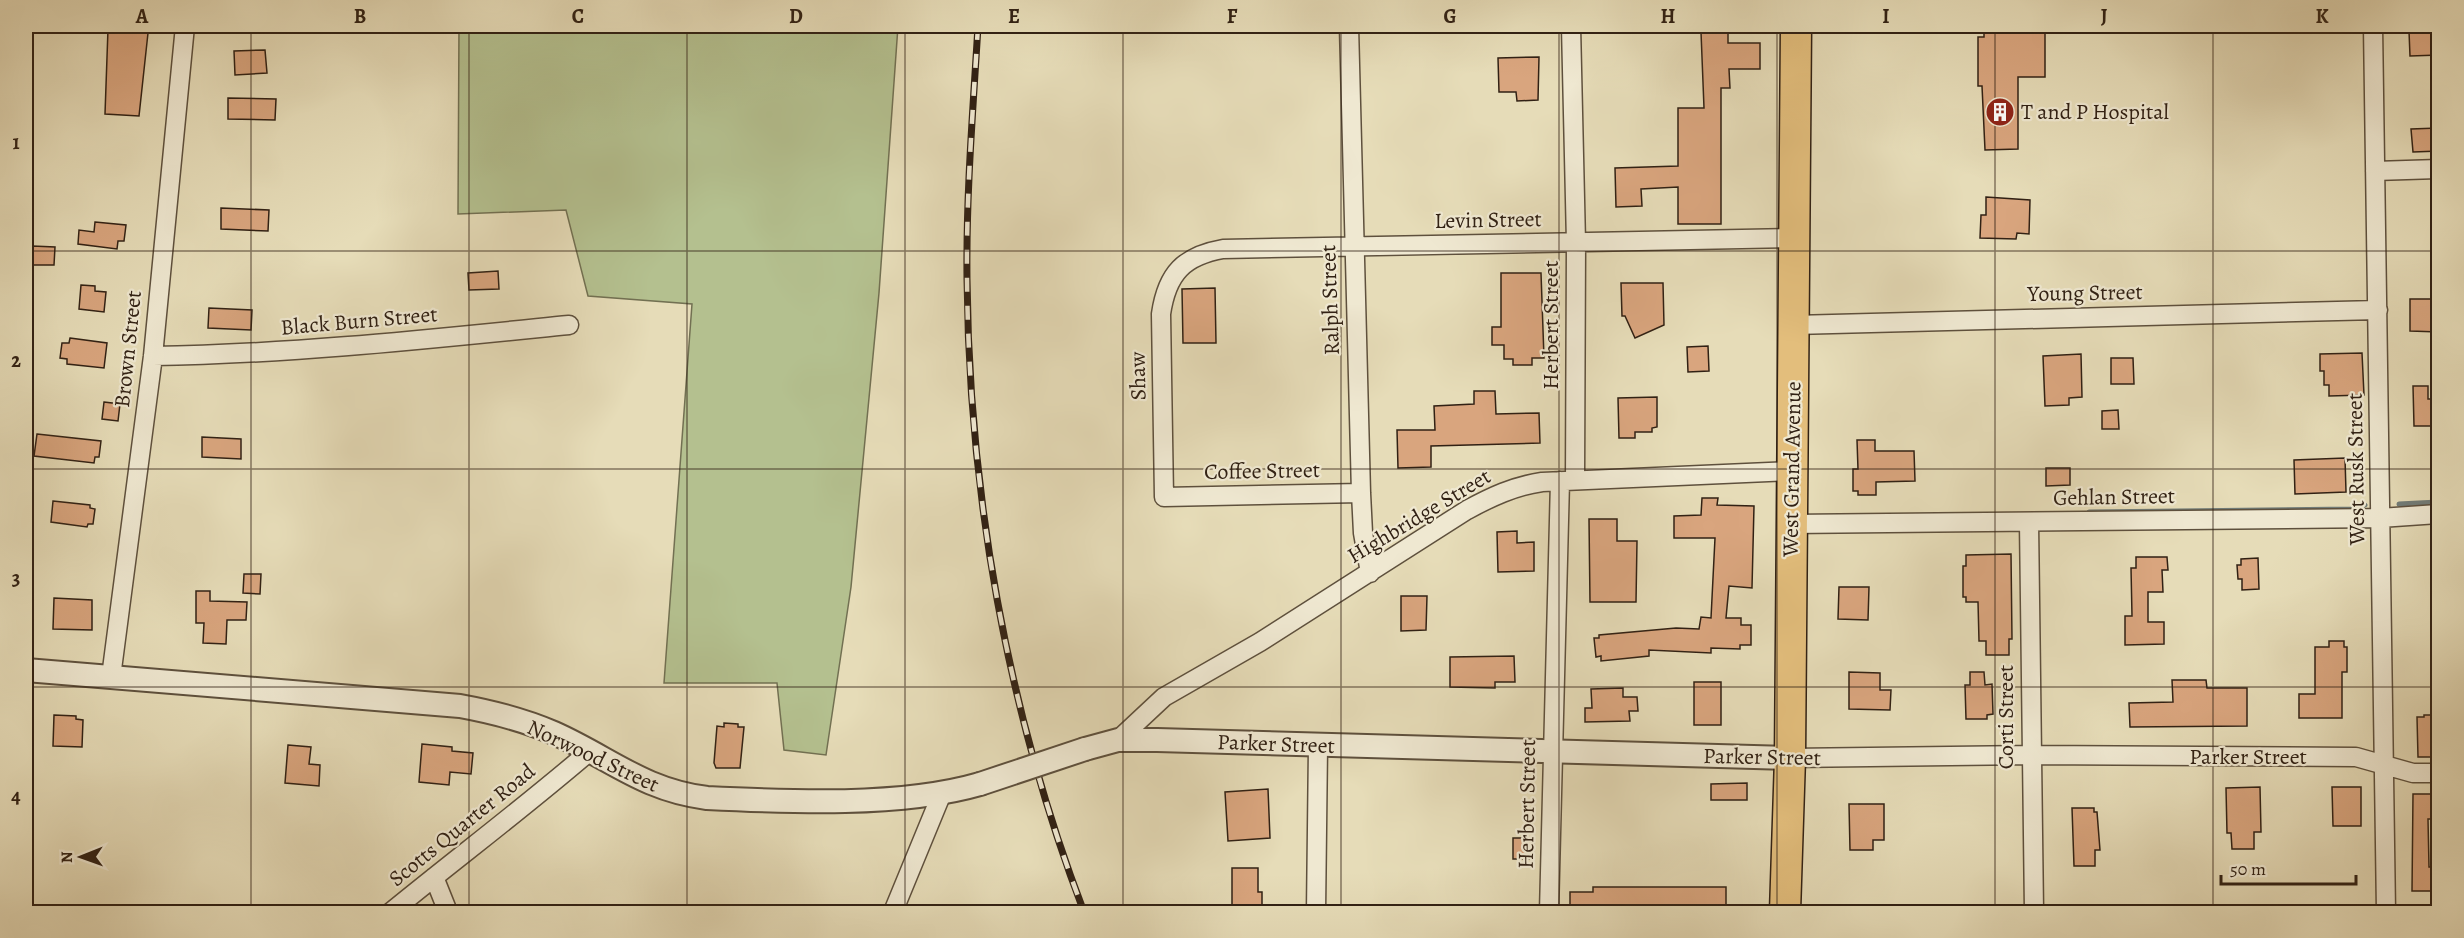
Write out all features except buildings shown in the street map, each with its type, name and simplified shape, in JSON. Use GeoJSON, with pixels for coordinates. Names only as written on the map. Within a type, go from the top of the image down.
{"type":"FeatureCollection","features":[{"type":"Feature","properties":{"kind":"highway","name":"West Grand Avenue"},"geometry":{"type":"LineString","coordinates":[[1785,912],[1790,758],[1796,26]]}},
{"type":"Feature","properties":{"kind":"street","name":"Brown Street"},"geometry":{"type":"LineString","coordinates":[[111,677],[153,356],[185,26]]}},
{"type":"Feature","properties":{"kind":"street","name":"Ralph Street"},"geometry":{"type":"LineString","coordinates":[[1348,26],[1352,246],[1361,492],[1363,533],[1370,573]]}},
{"type":"Feature","properties":{"kind":"street","name":"Herbert Street"},"geometry":{"type":"LineString","coordinates":[[1549,912],[1552,752],[1568,481],[1575,243],[1571,26]]}},
{"type":"Feature","properties":{"kind":"street","name":"West Rusk Street"},"geometry":{"type":"LineString","coordinates":[[2373,26],[2386,912]]}},
{"type":"Feature","properties":{"kind":"street"},"geometry":{"type":"LineString","coordinates":[[2375,171],[2439,169]]}},
{"type":"Feature","properties":{"kind":"street","name":"Levin Street"},"geometry":{"type":"LineString","coordinates":[[1186,262],[1204,252],[1223,249],[1794,238]]}},
{"type":"Feature","properties":{"kind":"street","name":"Shaw"},"geometry":{"type":"LineString","coordinates":[[1164,497],[1161,314],[1164,294],[1172,276],[1186,262]]}},
{"type":"Feature","properties":{"kind":"street","name":"Young Street"},"geometry":{"type":"LineString","coordinates":[[1794,325],[2378,310]]}},
{"type":"Feature","properties":{"kind":"street","name":"Black Burn Street"},"geometry":{"type":"LineString","coordinates":[[153,356],[260,354],[569,325]]}},
{"type":"Feature","properties":{"kind":"street","name":"Highbridge Street"},"geometry":{"type":"LineString","coordinates":[[1118,740],[1164,697],[1260,642],[1485,500],[1522,485],[1792,471]]}},
{"type":"Feature","properties":{"kind":"street","name":"Coffee Street"},"geometry":{"type":"LineString","coordinates":[[1164,497],[1361,492]]}},
{"type":"Feature","properties":{"kind":"street","name":"Gehlan Street"},"geometry":{"type":"LineString","coordinates":[[1791,524],[2380,518],[2439,514]]}},
{"type":"Feature","properties":{"kind":"street","name":"Corti Street"},"geometry":{"type":"LineString","coordinates":[[2030,522],[2030,755],[2034,912]]}},
{"type":"Feature","properties":{"kind":"street","name":"Norwood Street"},"geometry":{"type":"LineString","coordinates":[[26,670],[460,706],[526,723],[590,751],[657,788],[707,798],[874,799],[942,793],[980,784],[1085,748]]}},
{"type":"Feature","properties":{"kind":"street","name":"Parker Street"},"geometry":{"type":"LineString","coordinates":[[1085,748],[1118,740],[1790,758],[2030,755],[2356,758],[2412,773],[2439,773]]}},
{"type":"Feature","properties":{"kind":"street"},"geometry":{"type":"LineString","coordinates":[[1316,912],[1318,746]]}},
{"type":"Feature","properties":{"kind":"street","name":"Scotts Quarter Road"},"geometry":{"type":"LineString","coordinates":[[391,912],[536,798],[590,751]]}},
{"type":"Feature","properties":{"kind":"street"},"geometry":{"type":"LineString","coordinates":[[893,912],[942,793]]}},
{"type":"Feature","properties":{"kind":"street"},"geometry":{"type":"LineString","coordinates":[[434,877],[448,912]]}},
{"type":"Feature","properties":{"kind":"green space"},"geometry":{"type":"Polygon","coordinates":[[[459,26],[898,26],[879,293],[851,587],[826,755],[784,750],[777,683],[664,683],[692,304],[588,296],[566,210],[458,214],[459,26]]]}},
{"type":"Feature","properties":{"kind":"waterway"},"geometry":{"type":"LineString","coordinates":[[2399,504],[2438,502]]}},
{"type":"Feature","properties":{"kind":"waterway"},"geometry":{"type":"LineString","coordinates":[[2089,512],[2353,509],[2365,505]]}},
{"type":"Feature","properties":{"kind":"railway"},"geometry":{"type":"LineString","coordinates":[[978,26],[967,247],[969,360],[975,440],[997,601],[1014,680],[1057,836],[1084,912]]}},
{"type":"Feature","properties":{"kind":"place","name":"T and P Hospital"},"geometry":{"type":"Point","coordinates":[2000,112]}}]}
